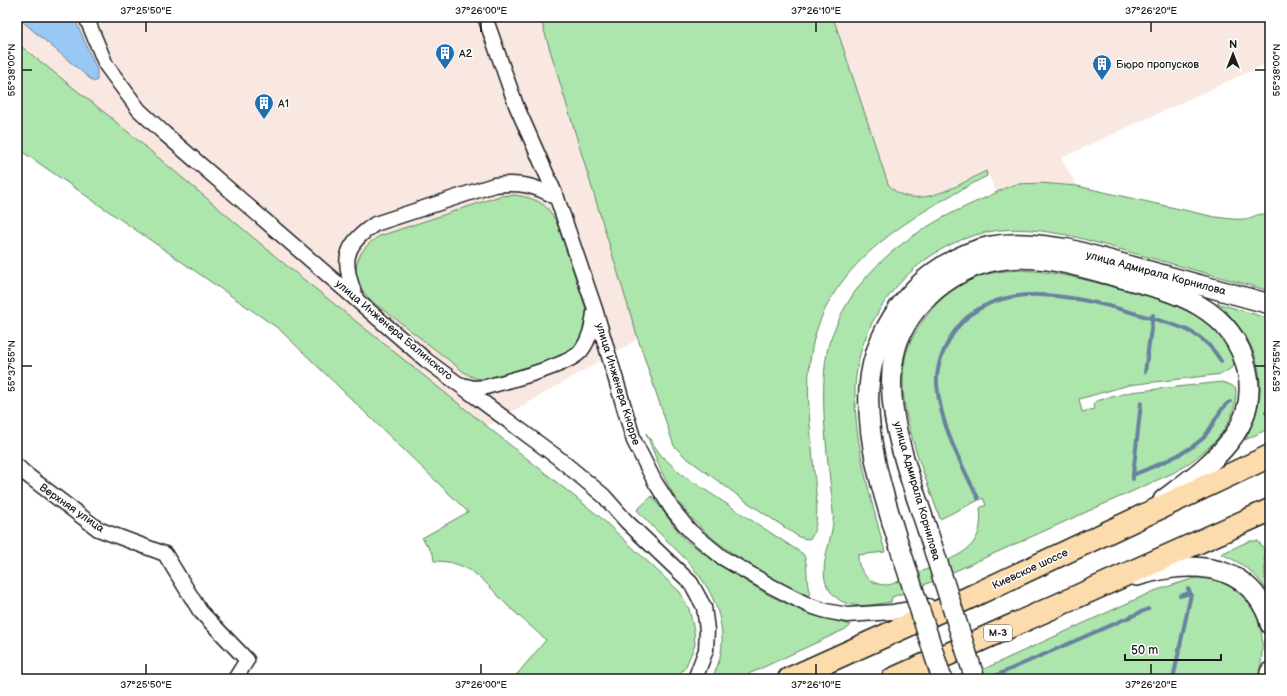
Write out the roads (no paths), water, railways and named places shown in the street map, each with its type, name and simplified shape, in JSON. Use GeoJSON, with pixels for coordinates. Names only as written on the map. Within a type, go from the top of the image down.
{"type":"FeatureCollection","features":[{"type":"Feature","properties":{"kind":"highway","name":"Киевское шоссе"},"geometry":{"type":"LineString","coordinates":[[789,679],[964,600],[1270,456]]}},
{"type":"Feature","properties":{"kind":"highway","name":"М-3"},"geometry":{"type":"LineString","coordinates":[[893,679],[1103,587],[1270,510]]}},
{"type":"Feature","properties":{"kind":"main road","name":"улица Адмирала Корнилова"},"geometry":{"type":"LineString","coordinates":[[942,679],[880,480],[873,447],[869,406],[871,370],[875,353],[887,326],[912,292],[933,272],[960,257],[991,246],[1009,244],[1038,245],[1069,249],[1270,304]]}},
{"type":"Feature","properties":{"kind":"main road","name":"улица Адмирала Корнилова"},"geometry":{"type":"LineString","coordinates":[[975,679],[927,529],[904,452],[893,405],[892,373],[897,345],[916,311],[942,284],[980,265],[1010,258],[1037,259],[1066,264],[1170,292],[1194,302],[1220,320],[1238,342],[1244,355],[1249,390],[1248,405],[1235,434],[1197,474],[1140,517]]}},
{"type":"Feature","properties":{"kind":"main road"},"geometry":{"type":"LineString","coordinates":[[1103,587],[1164,570],[1197,567],[1213,568],[1232,575],[1248,586],[1262,605],[1270,624]]}},
{"type":"Feature","properties":{"kind":"main road"},"geometry":{"type":"LineString","coordinates":[[1269,679],[1270,672]]}},
{"type":"Feature","properties":{"kind":"street","name":"улица Инженера Балинского"},"geometry":{"type":"LineString","coordinates":[[86,17],[106,65],[139,110],[178,146],[426,360],[557,457],[604,496],[626,521],[691,583],[704,607],[707,630],[706,650],[695,679]]}},
{"type":"Feature","properties":{"kind":"street","name":"улица Инженера Кнорре"},"geometry":{"type":"LineString","coordinates":[[485,17],[516,105],[557,198],[595,309],[634,441],[664,496],[680,520],[701,541],[723,558],[771,586],[808,605],[826,611],[847,615],[893,612],[964,600]]}},
{"type":"Feature","properties":{"kind":"street"},"geometry":{"type":"LineString","coordinates":[[356,300],[349,280],[347,256],[352,245],[360,234],[375,224],[494,184],[512,183],[540,188],[557,198]]}},
{"type":"Feature","properties":{"kind":"street"},"geometry":{"type":"LineString","coordinates":[[458,383],[474,388],[486,387],[565,362],[580,352],[586,343],[591,332],[595,309]]}},
{"type":"Feature","properties":{"kind":"street","name":"Верхняя улица"},"geometry":{"type":"LineString","coordinates":[[17,466],[98,529],[165,554],[200,611],[247,660],[235,679]]}},
{"type":"Feature","properties":{"kind":"water"},"geometry":{"type":"Polygon","coordinates":[[[17,17],[74,17],[97,70],[97,80],[94,82],[17,17]]]}},
{"type":"Feature","properties":{"kind":"waterway"},"geometry":{"type":"LineString","coordinates":[[978,498],[958,457],[942,414],[937,378],[941,359],[952,335],[969,316],[989,303],[1012,297],[1037,295],[1089,301],[1114,307],[1174,325],[1195,334],[1213,350],[1221,361]]}},
{"type":"Feature","properties":{"kind":"waterway"},"geometry":{"type":"LineString","coordinates":[[1145,372],[1153,315]]}},
{"type":"Feature","properties":{"kind":"waterway"},"geometry":{"type":"LineString","coordinates":[[1133,479],[1133,475],[1169,460],[1195,445],[1206,435],[1222,409],[1230,402]]}},
{"type":"Feature","properties":{"kind":"waterway"},"geometry":{"type":"LineString","coordinates":[[1133,475],[1141,403]]}},
{"type":"Feature","properties":{"kind":"waterway"},"geometry":{"type":"LineString","coordinates":[[1266,412],[1270,411]]}},
{"type":"Feature","properties":{"kind":"waterway"},"geometry":{"type":"LineString","coordinates":[[1173,679],[1191,594],[1188,589]]}},
{"type":"Feature","properties":{"kind":"waterway"},"geometry":{"type":"LineString","coordinates":[[1180,596],[1190,593]]}},
{"type":"Feature","properties":{"kind":"waterway"},"geometry":{"type":"LineString","coordinates":[[988,679],[1148,609]]}},
{"type":"Feature","properties":{"kind":"place","name":"А2"},"geometry":{"type":"Point","coordinates":[445,70]}},
{"type":"Feature","properties":{"kind":"place","name":"Бюро пропусков"},"geometry":{"type":"Point","coordinates":[1102,81]}},
{"type":"Feature","properties":{"kind":"place","name":"А1"},"geometry":{"type":"Point","coordinates":[264,120]}}]}
